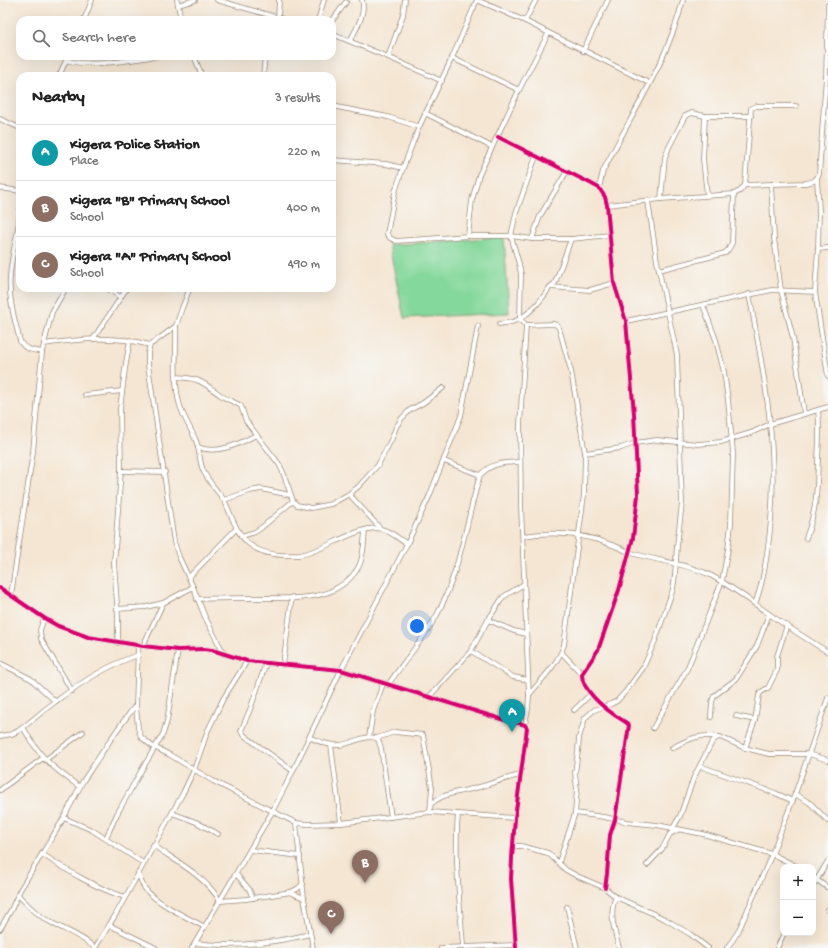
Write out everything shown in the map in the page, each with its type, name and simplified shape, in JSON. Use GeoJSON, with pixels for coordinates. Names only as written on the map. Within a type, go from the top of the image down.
{"type":"FeatureCollection","features":[{"type":"Feature","properties":{"kind":"street"},"geometry":{"type":"LineString","coordinates":[[86,16],[92,0]]}},
{"type":"Feature","properties":{"kind":"street"},"geometry":{"type":"LineString","coordinates":[[176,0],[180,16]]}},
{"type":"Feature","properties":{"kind":"street"},"geometry":{"type":"LineString","coordinates":[[178,5],[195,0]]}},
{"type":"Feature","properties":{"kind":"street"},"geometry":{"type":"LineString","coordinates":[[217,0],[268,16]]}},
{"type":"Feature","properties":{"kind":"street"},"geometry":{"type":"LineString","coordinates":[[278,16],[279,0]]}},
{"type":"Feature","properties":{"kind":"street"},"geometry":{"type":"LineString","coordinates":[[319,16],[324,0]]}},
{"type":"Feature","properties":{"kind":"street"},"geometry":{"type":"LineString","coordinates":[[350,41],[357,29],[363,11],[362,0]]}},
{"type":"Feature","properties":{"kind":"street"},"geometry":{"type":"LineString","coordinates":[[388,57],[403,15],[405,0]]}},
{"type":"Feature","properties":{"kind":"street"},"geometry":{"type":"LineString","coordinates":[[610,235],[571,239],[532,239],[511,236],[468,236],[396,241],[390,238],[387,234],[395,192],[403,168],[425,113],[442,81],[477,0],[525,21],[548,34],[649,83]]}},
{"type":"Feature","properties":{"kind":"street"},"geometry":{"type":"LineString","coordinates":[[525,21],[536,0]]}},
{"type":"Feature","properties":{"kind":"street"},"geometry":{"type":"LineString","coordinates":[[583,50],[608,0]]}},
{"type":"Feature","properties":{"kind":"street"},"geometry":{"type":"LineString","coordinates":[[599,188],[603,170],[662,56],[683,0]]}},
{"type":"Feature","properties":{"kind":"street"},"geometry":{"type":"LineString","coordinates":[[336,16],[346,2]]}},
{"type":"Feature","properties":{"kind":"street"},"geometry":{"type":"LineString","coordinates":[[828,5],[828,39],[822,135],[819,174],[817,179],[818,249],[815,292],[828,376]]}},
{"type":"Feature","properties":{"kind":"street"},"geometry":{"type":"LineString","coordinates":[[468,236],[470,212],[475,187],[484,164],[548,34]]}},
{"type":"Feature","properties":{"kind":"street"},"geometry":{"type":"LineString","coordinates":[[336,36],[442,81]]}},
{"type":"Feature","properties":{"kind":"street"},"geometry":{"type":"LineString","coordinates":[[452,58],[520,90]]}},
{"type":"Feature","properties":{"kind":"street"},"geometry":{"type":"LineString","coordinates":[[61,72],[66,60]]}},
{"type":"Feature","properties":{"kind":"street"},"geometry":{"type":"LineString","coordinates":[[76,60],[89,63],[128,60]]}},
{"type":"Feature","properties":{"kind":"street"},"geometry":{"type":"LineString","coordinates":[[196,60],[200,72]]}},
{"type":"Feature","properties":{"kind":"street"},"geometry":{"type":"LineString","coordinates":[[263,72],[265,60]]}},
{"type":"Feature","properties":{"kind":"street"},"geometry":{"type":"LineString","coordinates":[[607,205],[707,195],[734,194],[740,191],[745,185],[751,108],[757,106],[796,106]]}},
{"type":"Feature","properties":{"kind":"street"},"geometry":{"type":"LineString","coordinates":[[336,107],[388,117],[419,127]]}},
{"type":"Feature","properties":{"kind":"street"},"geometry":{"type":"LineString","coordinates":[[425,113],[492,147]]}},
{"type":"Feature","properties":{"kind":"street"},"geometry":{"type":"LineString","coordinates":[[661,199],[665,156],[685,116],[692,113],[705,116],[751,116]]}},
{"type":"Feature","properties":{"kind":"street"},"geometry":{"type":"LineString","coordinates":[[705,116],[704,159],[707,195]]}},
{"type":"Feature","properties":{"kind":"street"},"geometry":{"type":"LineString","coordinates":[[0,119],[16,126]]}},
{"type":"Feature","properties":{"kind":"street"},"geometry":{"type":"LineString","coordinates":[[822,135],[828,135]]}},
{"type":"Feature","properties":{"kind":"street"},"geometry":{"type":"LineString","coordinates":[[498,137],[599,188],[605,196],[614,283],[626,321],[636,443],[638,495],[636,521],[619,590],[601,643],[594,657],[582,674],[582,681],[591,694],[605,707],[629,725],[615,820],[610,835],[605,888]]}},
{"type":"Feature","properties":{"kind":"street"},"geometry":{"type":"LineString","coordinates":[[529,696],[562,653],[584,495],[585,453],[570,371],[559,328],[557,325],[553,324],[526,325],[520,319],[520,264],[511,236],[516,213],[536,156]]}},
{"type":"Feature","properties":{"kind":"street"},"geometry":{"type":"LineString","coordinates":[[336,160],[386,164],[403,168]]}},
{"type":"Feature","properties":{"kind":"street"},"geometry":{"type":"LineString","coordinates":[[532,239],[540,216],[567,171]]}},
{"type":"Feature","properties":{"kind":"street"},"geometry":{"type":"LineString","coordinates":[[745,185],[806,183],[817,179]]}},
{"type":"Feature","properties":{"kind":"street"},"geometry":{"type":"LineString","coordinates":[[772,184],[774,238],[781,290],[793,338],[804,413]]}},
{"type":"Feature","properties":{"kind":"street"},"geometry":{"type":"LineString","coordinates":[[0,188],[16,190]]}},
{"type":"Feature","properties":{"kind":"street"},"geometry":{"type":"LineString","coordinates":[[659,270],[698,260],[728,250],[732,243],[734,194]]}},
{"type":"Feature","properties":{"kind":"street"},"geometry":{"type":"LineString","coordinates":[[559,862],[576,813],[577,789],[575,773],[579,738],[585,718],[588,713],[617,701],[623,696],[638,675],[648,659],[673,589],[676,575],[682,503],[677,356],[659,270],[648,201]]}},
{"type":"Feature","properties":{"kind":"street"},"geometry":{"type":"LineString","coordinates":[[499,324],[520,319],[528,314],[542,299],[550,287],[555,283],[571,239]]}},
{"type":"Feature","properties":{"kind":"street"},"geometry":{"type":"LineString","coordinates":[[16,244],[9,278],[11,302],[17,332],[22,345],[26,348],[42,352]]}},
{"type":"Feature","properties":{"kind":"street"},"geometry":{"type":"LineString","coordinates":[[818,249],[828,248]]}},
{"type":"Feature","properties":{"kind":"street"},"geometry":{"type":"LineString","coordinates":[[550,287],[590,290],[614,283]]}},
{"type":"Feature","properties":{"kind":"street"},"geometry":{"type":"LineString","coordinates":[[626,321],[772,290],[815,292]]}},
{"type":"Feature","properties":{"kind":"street"},"geometry":{"type":"LineString","coordinates":[[11,595],[33,452],[42,352],[52,312],[64,292]]}},
{"type":"Feature","properties":{"kind":"street"},"geometry":{"type":"LineString","coordinates":[[113,292],[120,297]]}},
{"type":"Feature","properties":{"kind":"street"},"geometry":{"type":"LineString","coordinates":[[93,339],[124,292]]}},
{"type":"Feature","properties":{"kind":"street"},"geometry":{"type":"LineString","coordinates":[[188,292],[176,326],[176,377],[179,402],[198,446],[203,469],[208,479],[224,500],[236,529],[241,536],[250,545],[258,550],[277,554],[299,555],[314,551],[372,528],[380,528],[387,531],[407,544]]}},
{"type":"Feature","properties":{"kind":"street"},"geometry":{"type":"LineString","coordinates":[[750,294],[765,379],[770,424],[773,475],[772,516],[765,571],[755,604]]}},
{"type":"Feature","properties":{"kind":"street"},"geometry":{"type":"LineString","coordinates":[[653,728],[687,668],[722,581],[731,524],[732,439],[728,400],[723,365],[716,340],[703,305]]}},
{"type":"Feature","properties":{"kind":"street"},"geometry":{"type":"LineString","coordinates":[[441,948],[515,946],[511,880],[515,818],[527,728],[525,725],[529,696],[520,462],[520,425],[526,325]]}},
{"type":"Feature","properties":{"kind":"street"},"geometry":{"type":"LineString","coordinates":[[176,326],[156,339],[150,345],[148,353],[148,364],[165,472],[170,524],[179,557],[198,598],[204,617],[224,654]]}},
{"type":"Feature","properties":{"kind":"street"},"geometry":{"type":"LineString","coordinates":[[192,948],[272,812],[341,670],[407,544],[444,461],[461,416],[478,326]]}},
{"type":"Feature","properties":{"kind":"street"},"geometry":{"type":"LineString","coordinates":[[44,344],[93,339],[130,340],[150,345]]}},
{"type":"Feature","properties":{"kind":"street"},"geometry":{"type":"LineString","coordinates":[[118,643],[114,563],[122,471],[120,425],[122,392],[130,340]]}},
{"type":"Feature","properties":{"kind":"street"},"geometry":{"type":"LineString","coordinates":[[176,377],[201,380],[226,399],[241,406],[246,421],[278,464],[286,479],[293,501],[297,505],[311,508],[331,504],[349,494],[366,479],[378,465],[396,427],[402,418],[410,410],[423,403],[443,388]]}},
{"type":"Feature","properties":{"kind":"street"},"geometry":{"type":"LineString","coordinates":[[85,395],[122,392]]}},
{"type":"Feature","properties":{"kind":"street"},"geometry":{"type":"LineString","coordinates":[[585,453],[621,448],[636,443],[657,440],[709,444],[732,439],[770,424],[828,407]]}},
{"type":"Feature","properties":{"kind":"street"},"geometry":{"type":"LineString","coordinates":[[806,538],[813,519],[817,497],[820,428],[818,410]]}},
{"type":"Feature","properties":{"kind":"street"},"geometry":{"type":"LineString","coordinates":[[198,446],[208,450],[222,448],[239,443],[256,435]]}},
{"type":"Feature","properties":{"kind":"street"},"geometry":{"type":"LineString","coordinates":[[444,461],[480,475]]}},
{"type":"Feature","properties":{"kind":"street"},"geometry":{"type":"LineString","coordinates":[[370,737],[373,711],[385,684],[425,635],[437,614],[461,553],[480,475],[487,468],[495,464],[520,462]]}},
{"type":"Feature","properties":{"kind":"street"},"geometry":{"type":"LineString","coordinates":[[122,471],[165,472]]}},
{"type":"Feature","properties":{"kind":"street"},"geometry":{"type":"LineString","coordinates":[[224,500],[261,488],[290,495]]}},
{"type":"Feature","properties":{"kind":"street"},"geometry":{"type":"LineString","coordinates":[[349,494],[380,528]]}},
{"type":"Feature","properties":{"kind":"street"},"geometry":{"type":"LineString","coordinates":[[241,536],[255,532],[261,528],[293,501]]}},
{"type":"Feature","properties":{"kind":"street"},"geometry":{"type":"LineString","coordinates":[[189,577],[236,529]]}},
{"type":"Feature","properties":{"kind":"street"},"geometry":{"type":"LineString","coordinates":[[198,598],[292,597],[327,593],[340,587],[359,566],[364,543],[364,530]]}},
{"type":"Feature","properties":{"kind":"street"},"geometry":{"type":"LineString","coordinates":[[523,536],[548,533],[579,535],[604,542],[629,552],[697,570],[722,581],[769,614],[828,652]]}},
{"type":"Feature","properties":{"kind":"street"},"geometry":{"type":"LineString","coordinates":[[429,697],[471,652],[488,620],[503,597],[524,584]]}},
{"type":"Feature","properties":{"kind":"street"},"geometry":{"type":"LineString","coordinates":[[117,609],[146,607],[163,603],[193,587]]}},
{"type":"Feature","properties":{"kind":"street"},"geometry":{"type":"LineString","coordinates":[[0,588],[44,618],[71,632],[88,637],[138,646],[178,650],[204,649],[247,661],[341,670],[525,725]]}},
{"type":"Feature","properties":{"kind":"street"},"geometry":{"type":"LineString","coordinates":[[283,665],[292,597]]}},
{"type":"Feature","properties":{"kind":"street"},"geometry":{"type":"LineString","coordinates":[[143,646],[163,603]]}},
{"type":"Feature","properties":{"kind":"street"},"geometry":{"type":"LineString","coordinates":[[712,717],[712,702],[714,696],[736,679],[757,646],[769,614]]}},
{"type":"Feature","properties":{"kind":"street"},"geometry":{"type":"LineString","coordinates":[[44,618],[40,630],[41,639],[72,691]]}},
{"type":"Feature","properties":{"kind":"street"},"geometry":{"type":"LineString","coordinates":[[488,620],[526,634]]}},
{"type":"Feature","properties":{"kind":"street"},"geometry":{"type":"LineString","coordinates":[[745,748],[755,720],[759,695],[768,688],[777,670],[776,656],[787,625]]}},
{"type":"Feature","properties":{"kind":"street"},"geometry":{"type":"LineString","coordinates":[[138,646],[136,706],[139,732],[144,739],[156,748],[194,770],[272,812],[296,823],[341,823],[430,812],[515,818]]}},
{"type":"Feature","properties":{"kind":"street"},"geometry":{"type":"LineString","coordinates":[[106,838],[141,771],[163,734],[167,721],[178,650]]}},
{"type":"Feature","properties":{"kind":"street"},"geometry":{"type":"LineString","coordinates":[[471,652],[513,677],[528,680]]}},
{"type":"Feature","properties":{"kind":"street"},"geometry":{"type":"LineString","coordinates":[[562,653],[582,674]]}},
{"type":"Feature","properties":{"kind":"street"},"geometry":{"type":"LineString","coordinates":[[0,736],[12,734],[55,702],[104,670],[138,655]]}},
{"type":"Feature","properties":{"kind":"street"},"geometry":{"type":"LineString","coordinates":[[18,895],[46,920],[86,940],[95,948],[172,812],[194,770],[208,730],[235,679],[247,661]]}},
{"type":"Feature","properties":{"kind":"street"},"geometry":{"type":"LineString","coordinates":[[266,663],[241,731],[245,736],[293,771]]}},
{"type":"Feature","properties":{"kind":"street"},"geometry":{"type":"LineString","coordinates":[[0,664],[31,679],[55,702]]}},
{"type":"Feature","properties":{"kind":"street"},"geometry":{"type":"LineString","coordinates":[[574,710],[591,694]]}},
{"type":"Feature","properties":{"kind":"street"},"geometry":{"type":"LineString","coordinates":[[727,948],[744,920],[772,854],[793,801],[828,698]]}},
{"type":"Feature","properties":{"kind":"street"},"geometry":{"type":"LineString","coordinates":[[0,929],[18,895],[64,818],[80,787],[117,730],[136,706]]}},
{"type":"Feature","properties":{"kind":"street"},"geometry":{"type":"LineString","coordinates":[[736,716],[755,720]]}},
{"type":"Feature","properties":{"kind":"street"},"geometry":{"type":"LineString","coordinates":[[23,727],[33,746],[44,759],[80,787]]}},
{"type":"Feature","properties":{"kind":"street"},"geometry":{"type":"LineString","coordinates":[[0,790],[83,732]]}},
{"type":"Feature","properties":{"kind":"street"},"geometry":{"type":"LineString","coordinates":[[309,737],[331,745],[350,743],[370,737],[377,738],[395,732],[423,735],[431,781],[432,803],[430,812]]}},
{"type":"Feature","properties":{"kind":"street"},"geometry":{"type":"LineString","coordinates":[[672,748],[690,739],[705,735],[720,737],[745,748],[769,754],[809,754],[828,760]]}},
{"type":"Feature","properties":{"kind":"street"},"geometry":{"type":"LineString","coordinates":[[673,828],[680,816],[694,777],[712,742],[720,737]]}},
{"type":"Feature","properties":{"kind":"street"},"geometry":{"type":"LineString","coordinates":[[377,738],[381,748],[391,817]]}},
{"type":"Feature","properties":{"kind":"street"},"geometry":{"type":"LineString","coordinates":[[331,745],[341,823]]}},
{"type":"Feature","properties":{"kind":"street"},"geometry":{"type":"LineString","coordinates":[[700,766],[793,801]]}},
{"type":"Feature","properties":{"kind":"street"},"geometry":{"type":"LineString","coordinates":[[432,803],[438,798],[447,795],[469,790],[503,778],[521,775]]}},
{"type":"Feature","properties":{"kind":"street"},"geometry":{"type":"LineString","coordinates":[[795,794],[810,803],[828,821]]}},
{"type":"Feature","properties":{"kind":"street"},"geometry":{"type":"LineString","coordinates":[[172,812],[196,822],[218,834]]}},
{"type":"Feature","properties":{"kind":"street"},"geometry":{"type":"LineString","coordinates":[[576,813],[615,820],[653,824],[703,834],[772,854],[792,864]]}},
{"type":"Feature","properties":{"kind":"street"},"geometry":{"type":"LineString","coordinates":[[458,814],[456,871],[461,947]]}},
{"type":"Feature","properties":{"kind":"street"},"geometry":{"type":"LineString","coordinates":[[64,818],[80,824],[106,838],[144,863]]}},
{"type":"Feature","properties":{"kind":"street"},"geometry":{"type":"LineString","coordinates":[[296,823],[304,898],[313,948]]}},
{"type":"Feature","properties":{"kind":"street"},"geometry":{"type":"LineString","coordinates":[[647,865],[662,849],[670,834],[679,829]]}},
{"type":"Feature","properties":{"kind":"street"},"geometry":{"type":"LineString","coordinates":[[153,845],[203,880],[220,901]]}},
{"type":"Feature","properties":{"kind":"street"},"geometry":{"type":"LineString","coordinates":[[513,846],[521,846],[548,853],[566,870],[605,888],[616,897],[665,919],[690,934],[708,948]]}},
{"type":"Feature","properties":{"kind":"street"},"geometry":{"type":"LineString","coordinates":[[250,850],[300,856]]}},
{"type":"Feature","properties":{"kind":"street"},"geometry":{"type":"LineString","coordinates":[[42,854],[91,884],[125,897]]}},
{"type":"Feature","properties":{"kind":"street"},"geometry":{"type":"LineString","coordinates":[[816,878],[828,861]]}},
{"type":"Feature","properties":{"kind":"street"},"geometry":{"type":"LineString","coordinates":[[138,872],[144,887],[150,894],[166,905],[205,927]]}},
{"type":"Feature","properties":{"kind":"street"},"geometry":{"type":"LineString","coordinates":[[236,874],[249,889],[253,898]]}},
{"type":"Feature","properties":{"kind":"street"},"geometry":{"type":"LineString","coordinates":[[816,880],[828,888]]}},
{"type":"Feature","properties":{"kind":"street"},"geometry":{"type":"LineString","coordinates":[[220,901],[253,898],[289,892],[297,889],[303,884]]}},
{"type":"Feature","properties":{"kind":"street"},"geometry":{"type":"LineString","coordinates":[[289,892],[304,898]]}},
{"type":"Feature","properties":{"kind":"street"},"geometry":{"type":"LineString","coordinates":[[616,897],[613,902],[613,910],[614,927],[619,948]]}},
{"type":"Feature","properties":{"kind":"street"},"geometry":{"type":"LineString","coordinates":[[567,907],[577,948]]}},
{"type":"Feature","properties":{"kind":"street"},"geometry":{"type":"LineString","coordinates":[[109,925],[156,948]]}},
{"type":"Feature","properties":{"kind":"street"},"geometry":{"type":"LineString","coordinates":[[195,943],[214,947],[238,947],[282,941],[310,934]]}},
{"type":"Feature","properties":{"kind":"street"},"geometry":{"type":"LineString","coordinates":[[777,948],[783,936]]}},
{"type":"Feature","properties":{"kind":"green space"},"geometry":{"type":"Polygon","coordinates":[[[504,237],[509,313],[404,318],[389,245],[504,237]]]}},
{"type":"Feature","properties":{"kind":"cycle path"},"geometry":{"type":"LineString","coordinates":[[498,137],[599,188],[605,197],[607,205],[614,283],[626,321],[634,414],[638,495],[633,538],[619,590],[598,650],[582,674],[585,686],[594,698],[629,725],[615,820],[610,835],[605,888]]}},
{"type":"Feature","properties":{"kind":"cycle path"},"geometry":{"type":"LineString","coordinates":[[0,588],[58,626],[88,637],[178,650],[212,650],[247,661],[341,670],[525,725],[527,728],[515,818],[511,879],[516,948]]}},
{"type":"Feature","properties":{"kind":"place","name":"Kigera Police Station"},"geometry":{"type":"Point","coordinates":[512,732]}},
{"type":"Feature","properties":{"kind":"place","name":"Kigera \"B\" Primary School"},"geometry":{"type":"Point","coordinates":[365,883]}},
{"type":"Feature","properties":{"kind":"place","name":"Kigera \"A\" Primary School"},"geometry":{"type":"Point","coordinates":[331,934]}}]}
